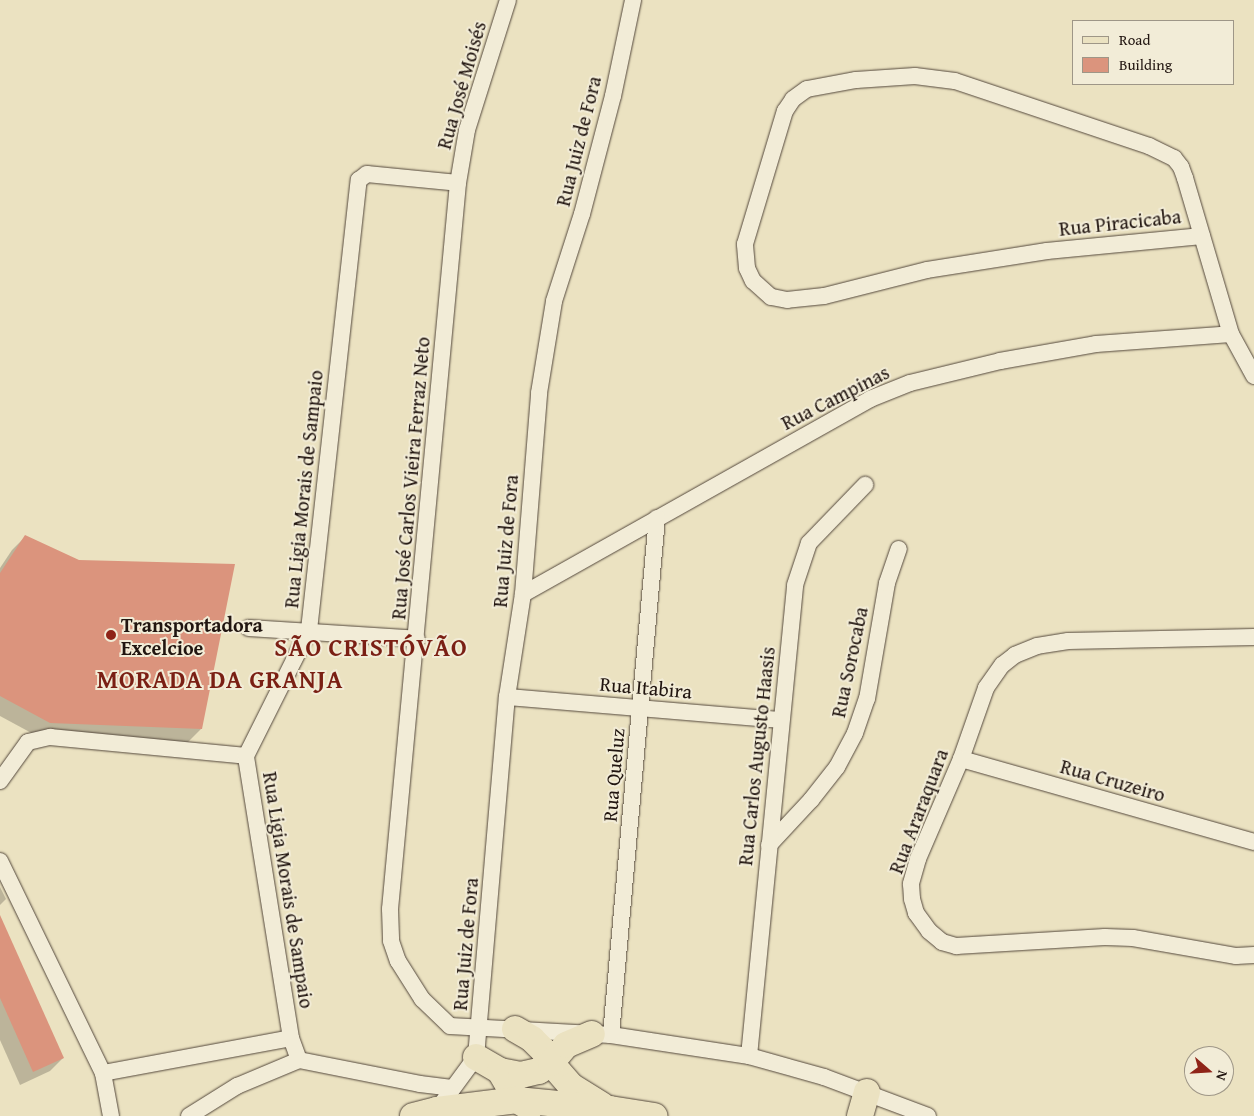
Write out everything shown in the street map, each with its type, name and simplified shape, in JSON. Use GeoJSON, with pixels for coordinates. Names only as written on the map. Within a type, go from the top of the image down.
{"type":"FeatureCollection","features":[{"type":"Feature","properties":{"kind":"main road"},"geometry":{"type":"LineString","coordinates":[[515,1029],[532,1039],[544,1051],[551,1063],[571,1086],[610,1109]]}},
{"type":"Feature","properties":{"kind":"main road"},"geometry":{"type":"LineString","coordinates":[[476,1057],[500,1071],[521,1075],[539,1071],[551,1063],[566,1045],[602,1035]]}},
{"type":"Feature","properties":{"kind":"main road"},"geometry":{"type":"LineString","coordinates":[[500,1071],[517,1100],[532,1109],[573,1116]]}},
{"type":"Feature","properties":{"kind":"main road"},"geometry":{"type":"LineString","coordinates":[[425,1113],[517,1100],[610,1109],[654,1116]]}},
{"type":"Feature","properties":{"kind":"street","name":"Rua José Moisés"},"geometry":{"type":"LineString","coordinates":[[458,183],[467,130],[508,0]]}},
{"type":"Feature","properties":{"kind":"street","name":"Rua Juiz de Fora"},"geometry":{"type":"LineString","coordinates":[[476,1057],[508,697],[523,594],[539,393],[554,301],[582,214],[613,96],[633,0]]}},
{"type":"Feature","properties":{"kind":"street","name":"Rua Piracicaba"},"geometry":{"type":"LineString","coordinates":[[915,76],[955,80],[1149,146],[1174,158],[1181,167],[1185,178],[1202,236],[1047,251],[927,270],[824,296],[787,300],[771,296],[753,281],[747,268],[745,244],[785,112],[793,99],[808,89],[846,82],[915,76]]}},
{"type":"Feature","properties":{"kind":"street","name":"Rua Ligia Morais de Sampaio"},"geometry":{"type":"LineString","coordinates":[[299,1060],[291,1038],[246,756],[309,630],[358,183],[361,178],[368,174],[458,183]]}},
{"type":"Feature","properties":{"kind":"street","name":"Rua José Carlos Vieira Ferraz Neto"},"geometry":{"type":"LineString","coordinates":[[458,183],[417,639],[390,909],[391,941],[398,961],[422,999],[450,1026],[602,1035],[749,1056],[824,1077],[863,1104],[928,1116]]}},
{"type":"Feature","properties":{"kind":"street"},"geometry":{"type":"LineString","coordinates":[[1202,236],[1231,334],[1254,376]]}},
{"type":"Feature","properties":{"kind":"street","name":"Rua Campinas"},"geometry":{"type":"LineString","coordinates":[[523,594],[870,400],[910,383],[1000,360],[1096,344],[1231,334]]}},
{"type":"Feature","properties":{"kind":"street","name":"Rua Carlos Augusto Haasis"},"geometry":{"type":"LineString","coordinates":[[749,1056],[780,720],[795,585],[801,561],[809,543],[866,485]]}},
{"type":"Feature","properties":{"kind":"street","name":"Rua Queluz"},"geometry":{"type":"LineString","coordinates":[[602,1035],[641,708],[657,518]]}},
{"type":"Feature","properties":{"kind":"street","name":"Rua Sorocaba"},"geometry":{"type":"LineString","coordinates":[[768,845],[811,800],[837,767],[855,733],[867,699],[887,583],[899,549]]}},
{"type":"Feature","properties":{"kind":"street"},"geometry":{"type":"LineString","coordinates":[[249,628],[309,630],[417,639]]}},
{"type":"Feature","properties":{"kind":"street","name":"Rua Araraquara"},"geometry":{"type":"LineString","coordinates":[[1254,636],[1068,641],[1037,646],[1015,655],[1002,665],[986,688],[961,759],[918,859],[911,884],[912,899],[916,913],[929,931],[942,942],[956,946],[1071,938],[1133,938],[1236,956],[1254,955]]}},
{"type":"Feature","properties":{"kind":"street","name":"Rua Itabira"},"geometry":{"type":"LineString","coordinates":[[508,697],[780,720]]}},
{"type":"Feature","properties":{"kind":"street"},"geometry":{"type":"LineString","coordinates":[[0,781],[28,742],[50,737],[246,756]]}},
{"type":"Feature","properties":{"kind":"street","name":"Rua Cruzeiro"},"geometry":{"type":"LineString","coordinates":[[961,759],[1254,842]]}},
{"type":"Feature","properties":{"kind":"street"},"geometry":{"type":"LineString","coordinates":[[0,861],[103,1073],[112,1116]]}},
{"type":"Feature","properties":{"kind":"street"},"geometry":{"type":"LineString","coordinates":[[103,1073],[291,1038]]}},
{"type":"Feature","properties":{"kind":"street"},"geometry":{"type":"LineString","coordinates":[[425,1113],[452,1088],[476,1057]]}},
{"type":"Feature","properties":{"kind":"street"},"geometry":{"type":"LineString","coordinates":[[190,1116],[238,1086],[299,1060],[420,1084],[452,1088]]}},
{"type":"Feature","properties":{"kind":"building","name":"Transportadora Excelcioe"},"geometry":{"type":"Polygon","coordinates":[[[25,535],[79,560],[235,564],[202,729],[50,723],[0,696],[0,573],[25,535]]]}},
{"type":"Feature","properties":{"kind":"building"},"geometry":{"type":"Polygon","coordinates":[[[0,915],[64,1058],[33,1072],[0,998],[0,915]]]}},
{"type":"Feature","properties":{"kind":"place","name":"Transportadora Excelcioe"},"geometry":{"type":"Point","coordinates":[111,635]}},
{"type":"Feature","properties":{"kind":"district","name":"SÃO CRISTÓVÃO"},"geometry":{"type":"Point","coordinates":[371,647]}},
{"type":"Feature","properties":{"kind":"district","name":"MORADA DA GRANJA"},"geometry":{"type":"Point","coordinates":[220,679]}}]}
